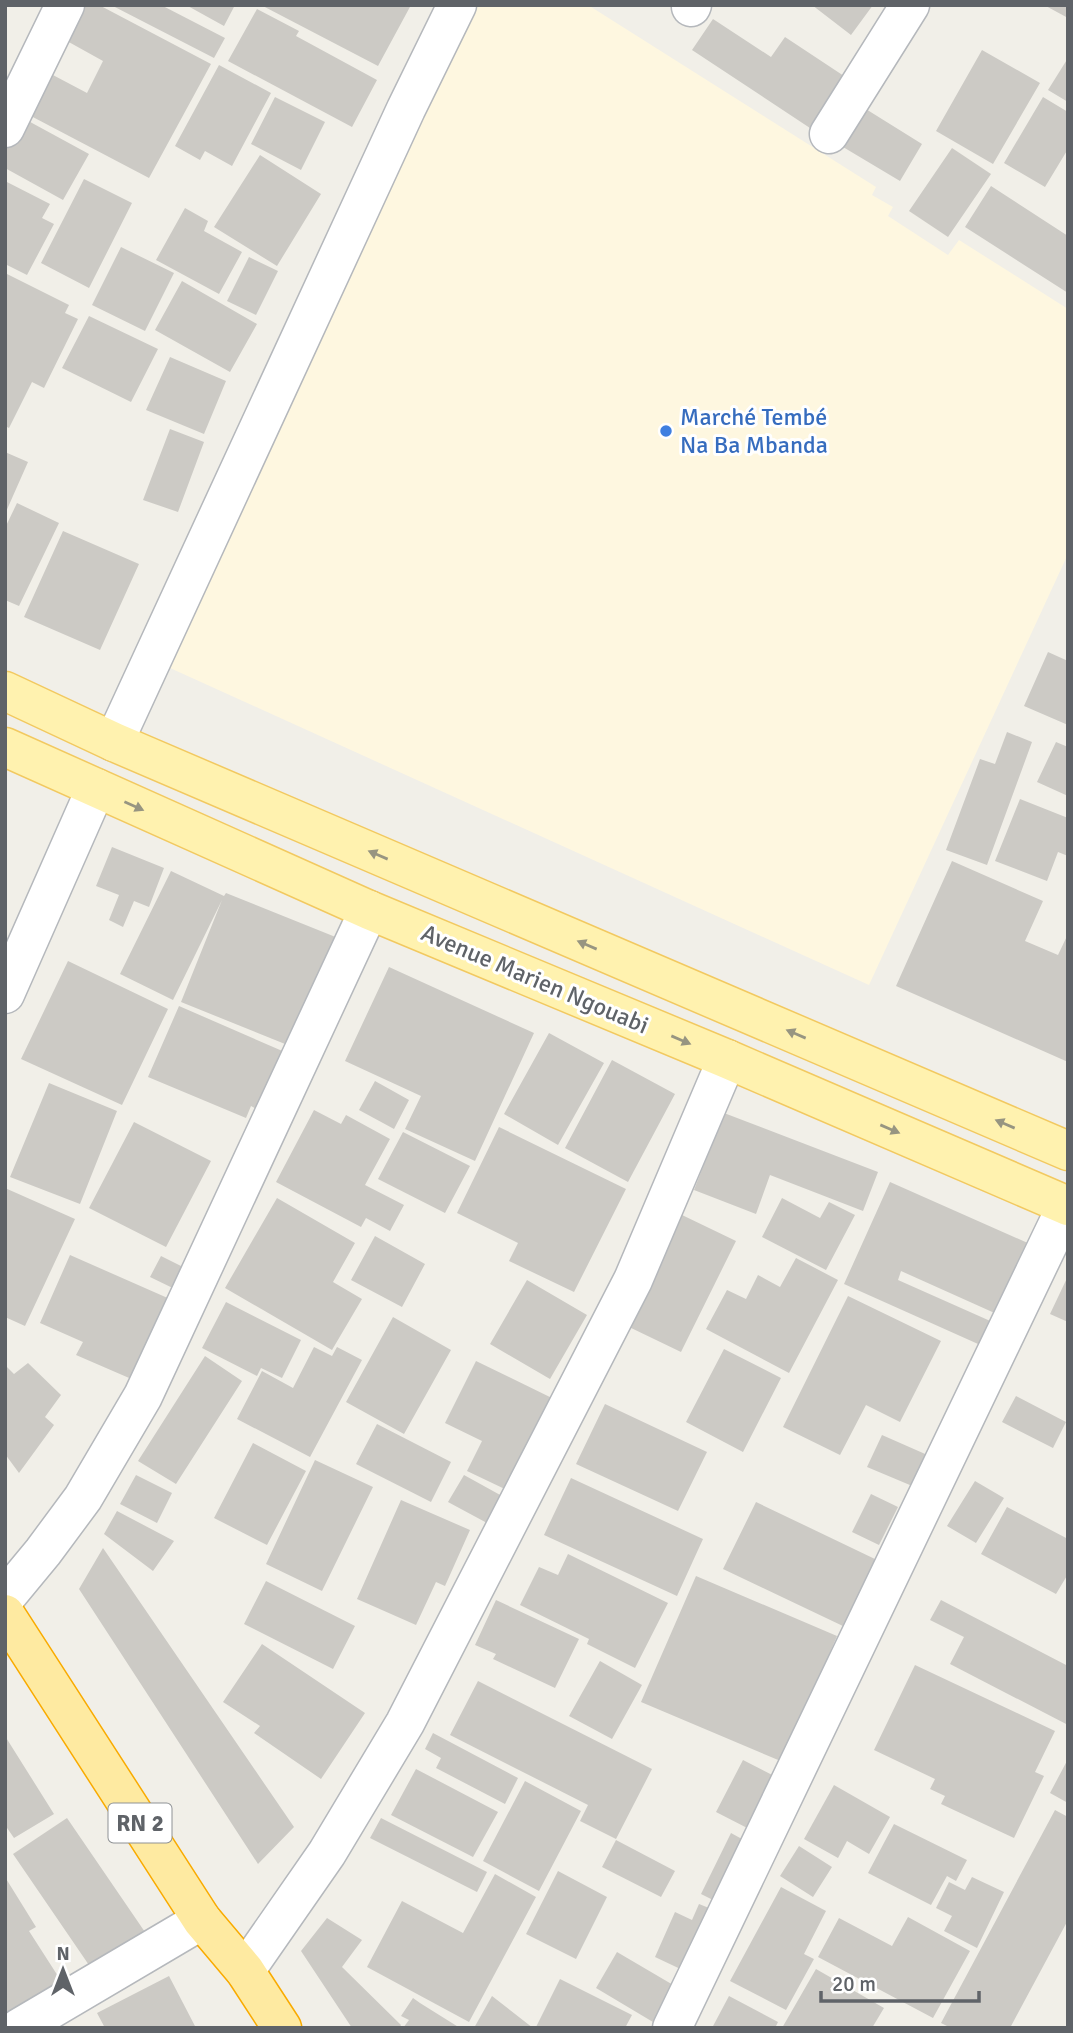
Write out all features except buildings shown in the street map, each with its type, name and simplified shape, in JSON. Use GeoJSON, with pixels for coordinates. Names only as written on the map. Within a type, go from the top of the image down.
{"type":"FeatureCollection","features":[{"type":"Feature","properties":{"kind":"highway","name":"RN 2"},"geometry":{"type":"LineString","coordinates":[[5,1614],[202,1920],[245,1971],[282,2028]]}},
{"type":"Feature","properties":{"kind":"main road"},"geometry":{"type":"LineString","coordinates":[[5,691],[114,742],[1068,1151]]}},
{"type":"Feature","properties":{"kind":"main road","name":"Avenue Marien Ngouabi"},"geometry":{"type":"LineString","coordinates":[[5,747],[369,910],[727,1059],[1067,1206]]}},
{"type":"Feature","properties":{"kind":"street"},"geometry":{"type":"LineString","coordinates":[[5,128],[65,5]]}},
{"type":"Feature","properties":{"kind":"street"},"geometry":{"type":"LineString","coordinates":[[114,742],[406,109],[457,5]]}},
{"type":"Feature","properties":{"kind":"street"},"geometry":{"type":"LineString","coordinates":[[829,134],[910,5]]}},
{"type":"Feature","properties":{"kind":"street"},"geometry":{"type":"LineString","coordinates":[[5,994],[96,789]]}},
{"type":"Feature","properties":{"kind":"street"},"geometry":{"type":"LineString","coordinates":[[5,1598],[83,1498],[143,1396],[369,910]]}},
{"type":"Feature","properties":{"kind":"street"},"geometry":{"type":"LineString","coordinates":[[245,1971],[327,1853],[405,1723],[633,1280],[727,1059]]}},
{"type":"Feature","properties":{"kind":"street"},"geometry":{"type":"LineString","coordinates":[[672,2028],[1067,1206]]}},
{"type":"Feature","properties":{"kind":"street"},"geometry":{"type":"LineString","coordinates":[[19,2028],[202,1920]]}},
{"type":"Feature","properties":{"kind":"shaded area","name":"Marché Tembé Na Ba Mbanda"},"geometry":{"type":"Polygon","coordinates":[[[456,5],[588,5],[876,187],[872,195],[893,207],[888,216],[948,255],[959,240],[1068,309],[1068,554],[869,985],[159,663],[456,5]]]}},
{"type":"Feature","properties":{"kind":"place","name":"Marché Tembé Na Ba Mbanda"},"geometry":{"type":"Point","coordinates":[666,431]}}]}
